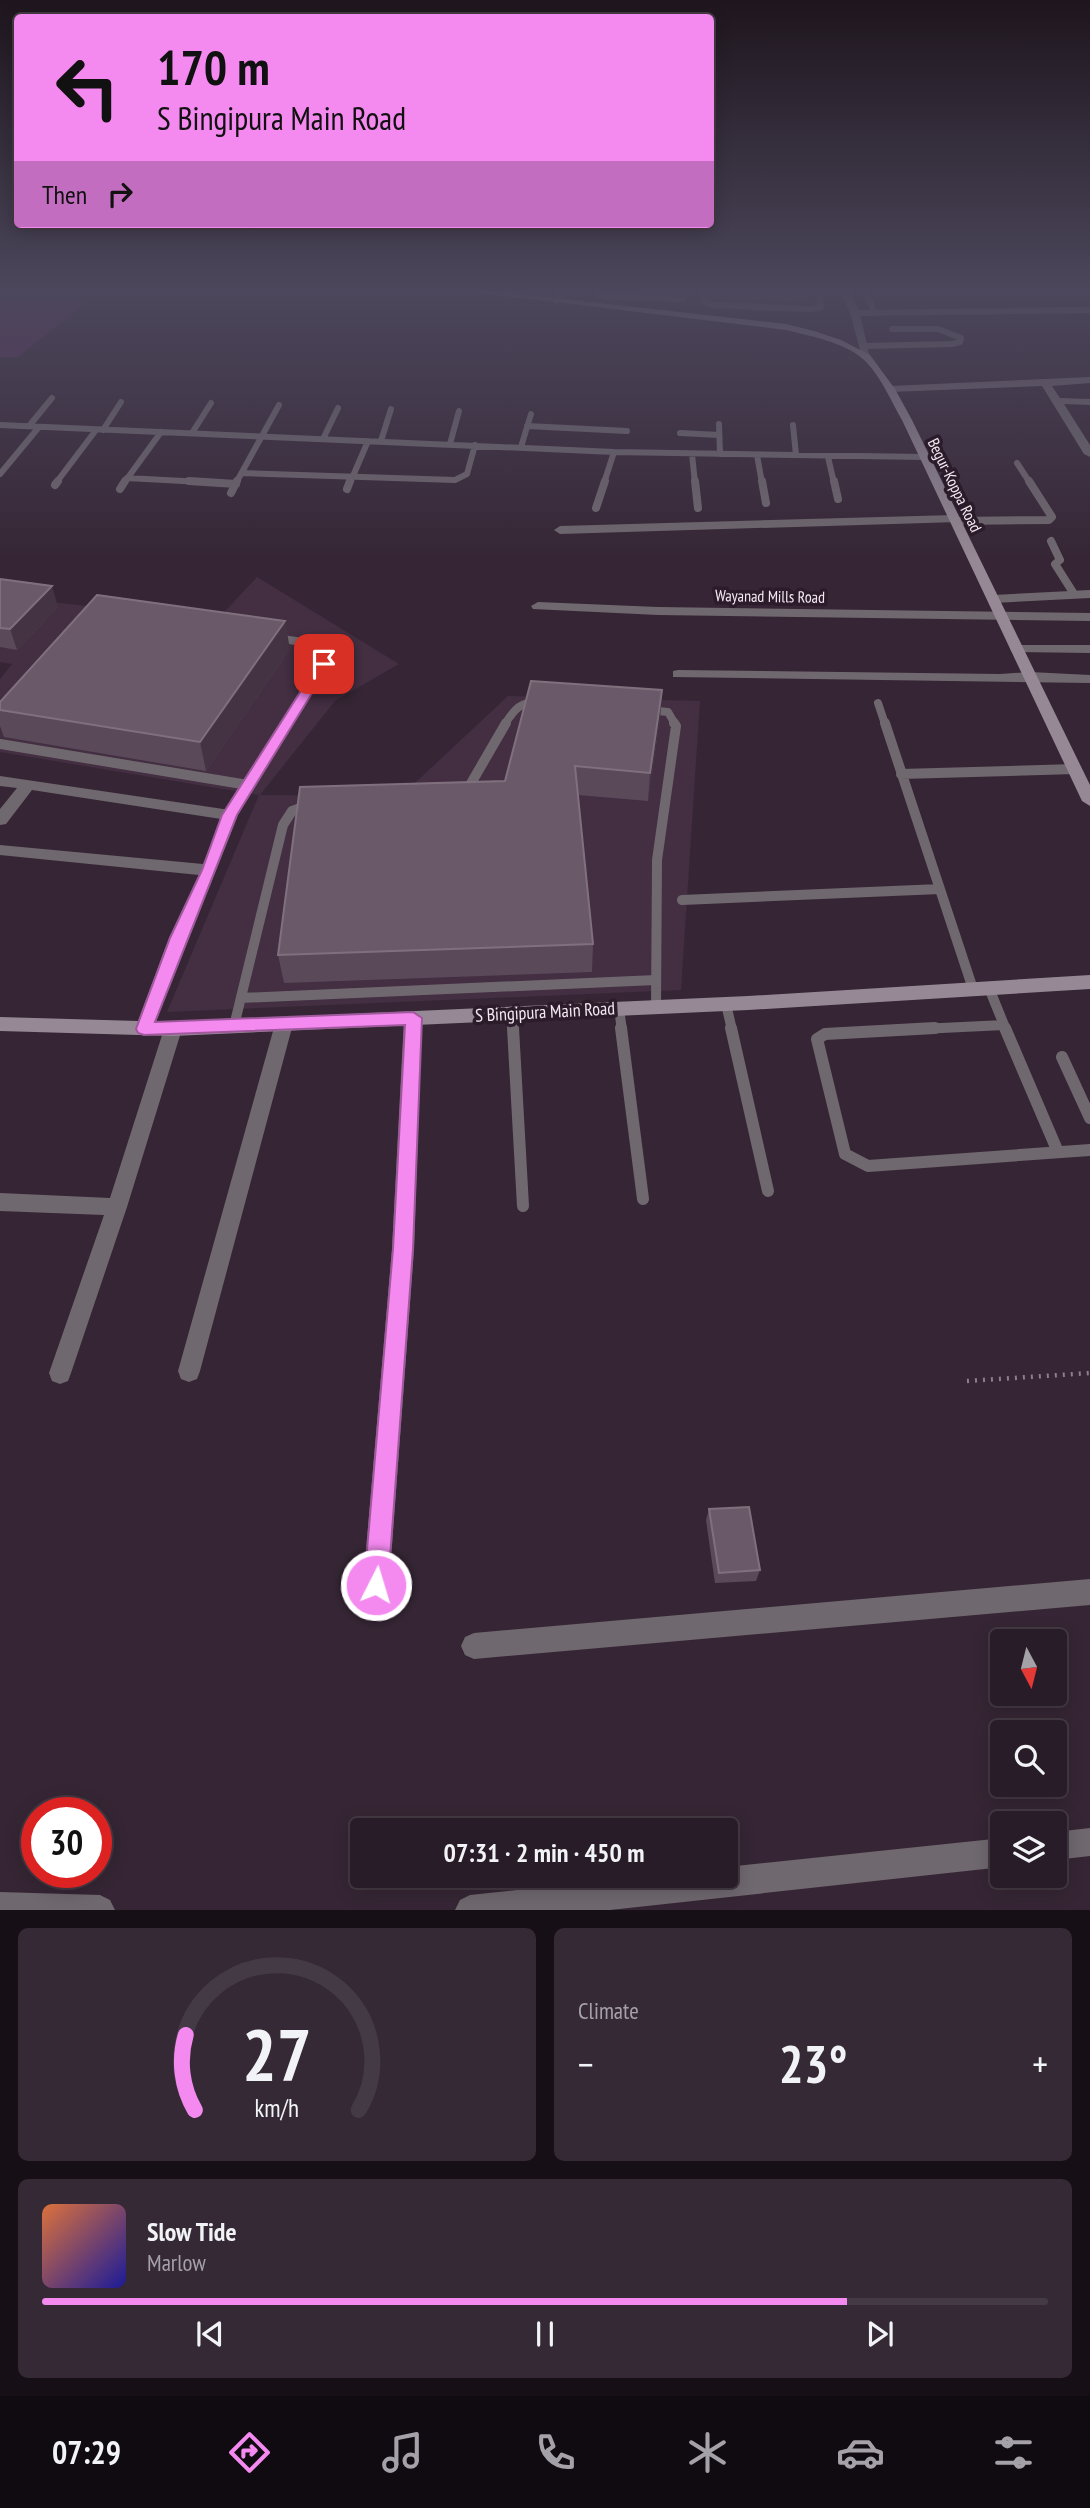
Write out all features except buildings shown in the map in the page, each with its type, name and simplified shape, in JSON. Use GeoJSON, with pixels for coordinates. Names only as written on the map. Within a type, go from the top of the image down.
{"type":"FeatureCollection","features":[{"type":"Feature","properties":{"kind":"main road","name":"Begur-Koppa Road"},"geometry":{"type":"LineString","coordinates":[[885,381],[1090,801]]}},
{"type":"Feature","properties":{"kind":"main road","name":"S Bingipura Main Road"},"geometry":{"type":"LineString","coordinates":[[0,1024],[173,1029],[726,1004],[1090,982]]}},
{"type":"Feature","properties":{"kind":"street"},"geometry":{"type":"LineString","coordinates":[[890,389],[1073,381]]}},
{"type":"Feature","properties":{"kind":"street"},"geometry":{"type":"LineString","coordinates":[[1045,383],[1090,454]]}},
{"type":"Feature","properties":{"kind":"street"},"geometry":{"type":"LineString","coordinates":[[1058,401],[1090,402]]}},
{"type":"Feature","properties":{"kind":"street"},"geometry":{"type":"LineString","coordinates":[[1073,427],[1090,427]]}},
{"type":"Feature","properties":{"kind":"street"},"geometry":{"type":"LineString","coordinates":[[560,530],[954,520]]}},
{"type":"Feature","properties":{"kind":"street","name":"Wayanad Mills Road"},"geometry":{"type":"LineString","coordinates":[[538,606],[658,611],[1090,617]]}},
{"type":"Feature","properties":{"kind":"street"},"geometry":{"type":"LineString","coordinates":[[1017,649],[1090,649]]}},
{"type":"Feature","properties":{"kind":"street"},"geometry":{"type":"LineString","coordinates":[[678,674],[1090,678]]}},
{"type":"Feature","properties":{"kind":"street"},"geometry":{"type":"LineString","coordinates":[[0,780],[230,815],[178,938],[144,1029]]}},
{"type":"Feature","properties":{"kind":"street"},"geometry":{"type":"LineString","coordinates":[[0,820],[28,785]]}},
{"type":"Feature","properties":{"kind":"street"},"geometry":{"type":"LineString","coordinates":[[0,850],[209,870]]}},
{"type":"Feature","properties":{"kind":"street"},"geometry":{"type":"LineString","coordinates":[[376,1585],[403,1249],[413,1018]]}},
{"type":"Feature","properties":{"kind":"street"},"geometry":{"type":"LineString","coordinates":[[189,1371],[284,1024]]}},
{"type":"Feature","properties":{"kind":"street"},"geometry":{"type":"LineString","coordinates":[[60,1373],[117,1207],[173,1029]]}},
{"type":"Feature","properties":{"kind":"street"},"geometry":{"type":"LineString","coordinates":[[0,1202],[117,1207]]}},
{"type":"Feature","properties":{"kind":"street"},"geometry":{"type":"LineString","coordinates":[[474,1646],[1090,1591]]}},
{"type":"Feature","properties":{"kind":"street"},"geometry":{"type":"LineString","coordinates":[[1067,1845],[1090,1842]]}},
{"type":"Feature","properties":{"kind":"street"},"geometry":{"type":"LineString","coordinates":[[470,1909],[990,1853]]}},
{"type":"Feature","properties":{"kind":"street"},"geometry":{"type":"LineString","coordinates":[[0,1907],[100,1909]]}},
{"type":"Feature","properties":{"kind":"lane"},"geometry":{"type":"LineString","coordinates":[[29,426],[52,398]]}},
{"type":"Feature","properties":{"kind":"lane"},"geometry":{"type":"LineString","coordinates":[[55,485],[121,402]]}},
{"type":"Feature","properties":{"kind":"lane"},"geometry":{"type":"LineString","coordinates":[[192,433],[211,403]]}},
{"type":"Feature","properties":{"kind":"lane"},"geometry":{"type":"LineString","coordinates":[[231,493],[279,405]]}},
{"type":"Feature","properties":{"kind":"lane"},"geometry":{"type":"LineString","coordinates":[[323,439],[338,408]]}},
{"type":"Feature","properties":{"kind":"lane"},"geometry":{"type":"LineString","coordinates":[[381,441],[391,409]]}},
{"type":"Feature","properties":{"kind":"lane"},"geometry":{"type":"LineString","coordinates":[[450,444],[459,411]]}},
{"type":"Feature","properties":{"kind":"lane"},"geometry":{"type":"LineString","coordinates":[[521,447],[531,414]]}},
{"type":"Feature","properties":{"kind":"lane"},"geometry":{"type":"LineString","coordinates":[[719,424],[720,454]]}},
{"type":"Feature","properties":{"kind":"lane"},"geometry":{"type":"LineString","coordinates":[[0,425],[614,452],[925,460]]}},
{"type":"Feature","properties":{"kind":"lane"},"geometry":{"type":"LineString","coordinates":[[793,425],[796,455]]}},
{"type":"Feature","properties":{"kind":"lane"},"geometry":{"type":"LineString","coordinates":[[527,426],[627,431]]}},
{"type":"Feature","properties":{"kind":"lane"},"geometry":{"type":"LineString","coordinates":[[0,474],[39,427]]}},
{"type":"Feature","properties":{"kind":"lane"},"geometry":{"type":"LineString","coordinates":[[120,489],[161,432]]}},
{"type":"Feature","properties":{"kind":"lane"},"geometry":{"type":"LineString","coordinates":[[680,433],[719,435]]}},
{"type":"Feature","properties":{"kind":"lane"},"geometry":{"type":"LineString","coordinates":[[347,489],[368,441]]}},
{"type":"Feature","properties":{"kind":"lane"},"geometry":{"type":"LineString","coordinates":[[242,473],[462,479],[467,474],[475,445]]}},
{"type":"Feature","properties":{"kind":"lane"},"geometry":{"type":"LineString","coordinates":[[596,508],[614,452]]}},
{"type":"Feature","properties":{"kind":"lane"},"geometry":{"type":"LineString","coordinates":[[692,454],[698,508]]}},
{"type":"Feature","properties":{"kind":"lane"},"geometry":{"type":"LineString","coordinates":[[757,455],[766,503]]}},
{"type":"Feature","properties":{"kind":"lane"},"geometry":{"type":"LineString","coordinates":[[824,456],[838,499]]}},
{"type":"Feature","properties":{"kind":"lane"},"geometry":{"type":"LineString","coordinates":[[954,520],[1049,520],[1052,517],[1017,463]]}},
{"type":"Feature","properties":{"kind":"lane"},"geometry":{"type":"LineString","coordinates":[[128,478],[236,484]]}},
{"type":"Feature","properties":{"kind":"lane"},"geometry":{"type":"LineString","coordinates":[[1051,541],[1060,560],[1055,564],[1074,594]]}},
{"type":"Feature","properties":{"kind":"lane"},"geometry":{"type":"LineString","coordinates":[[993,599],[1090,594]]}},
{"type":"Feature","properties":{"kind":"lane"},"geometry":{"type":"LineString","coordinates":[[230,815],[324,664],[319,647],[310,643],[268,637]]}},
{"type":"Feature","properties":{"kind":"lane"},"geometry":{"type":"LineString","coordinates":[[455,799],[470,786],[514,708],[525,702],[551,702]]}},
{"type":"Feature","properties":{"kind":"lane"},"geometry":{"type":"LineString","coordinates":[[878,704],[940,890],[981,989],[1004,1025],[1058,1152]]}},
{"type":"Feature","properties":{"kind":"lane"},"geometry":{"type":"LineString","coordinates":[[630,708],[668,712],[676,726],[657,860],[656,1007]]}},
{"type":"Feature","properties":{"kind":"lane"},"geometry":{"type":"LineString","coordinates":[[0,744],[248,785]]}},
{"type":"Feature","properties":{"kind":"lane"},"geometry":{"type":"LineString","coordinates":[[901,774],[1075,769]]}},
{"type":"Feature","properties":{"kind":"lane"},"geometry":{"type":"LineString","coordinates":[[234,1026],[283,825],[292,811],[302,806],[316,805]]}},
{"type":"Feature","properties":{"kind":"lane"},"geometry":{"type":"LineString","coordinates":[[682,900],[940,890]]}},
{"type":"Feature","properties":{"kind":"lane"},"geometry":{"type":"LineString","coordinates":[[241,998],[656,980]]}},
{"type":"Feature","properties":{"kind":"lane"},"geometry":{"type":"LineString","coordinates":[[726,1004],[768,1191]]}},
{"type":"Feature","properties":{"kind":"lane"},"geometry":{"type":"LineString","coordinates":[[620,1009],[643,1199]]}},
{"type":"Feature","properties":{"kind":"lane"},"geometry":{"type":"LineString","coordinates":[[512,1014],[523,1206]]}},
{"type":"Feature","properties":{"kind":"lane"},"geometry":{"type":"LineString","coordinates":[[1004,1025],[825,1034],[817,1039],[845,1154],[868,1166],[1090,1150]]}},
{"type":"Feature","properties":{"kind":"lane"},"geometry":{"type":"LineString","coordinates":[[1062,1057],[1090,1118]]}},
{"type":"Feature","properties":{"kind":"path"},"geometry":{"type":"LineString","coordinates":[[967,1381],[1090,1373]]}},
{"type":"Feature","properties":{"kind":"shaded area"},"geometry":{"type":"Polygon","coordinates":[[[257,577],[399,664],[335,701],[260,795],[401,796],[508,696],[700,701],[681,990],[167,1012],[259,795],[0,752],[0,679],[12,664],[0,662],[0,596],[216,621],[257,577]]]}},
{"type":"Feature","properties":{"kind":"route"},"geometry":{"type":"LineString","coordinates":[[324,664],[230,815],[178,938],[144,1029],[413,1018],[403,1249],[376,1585]]}}]}
